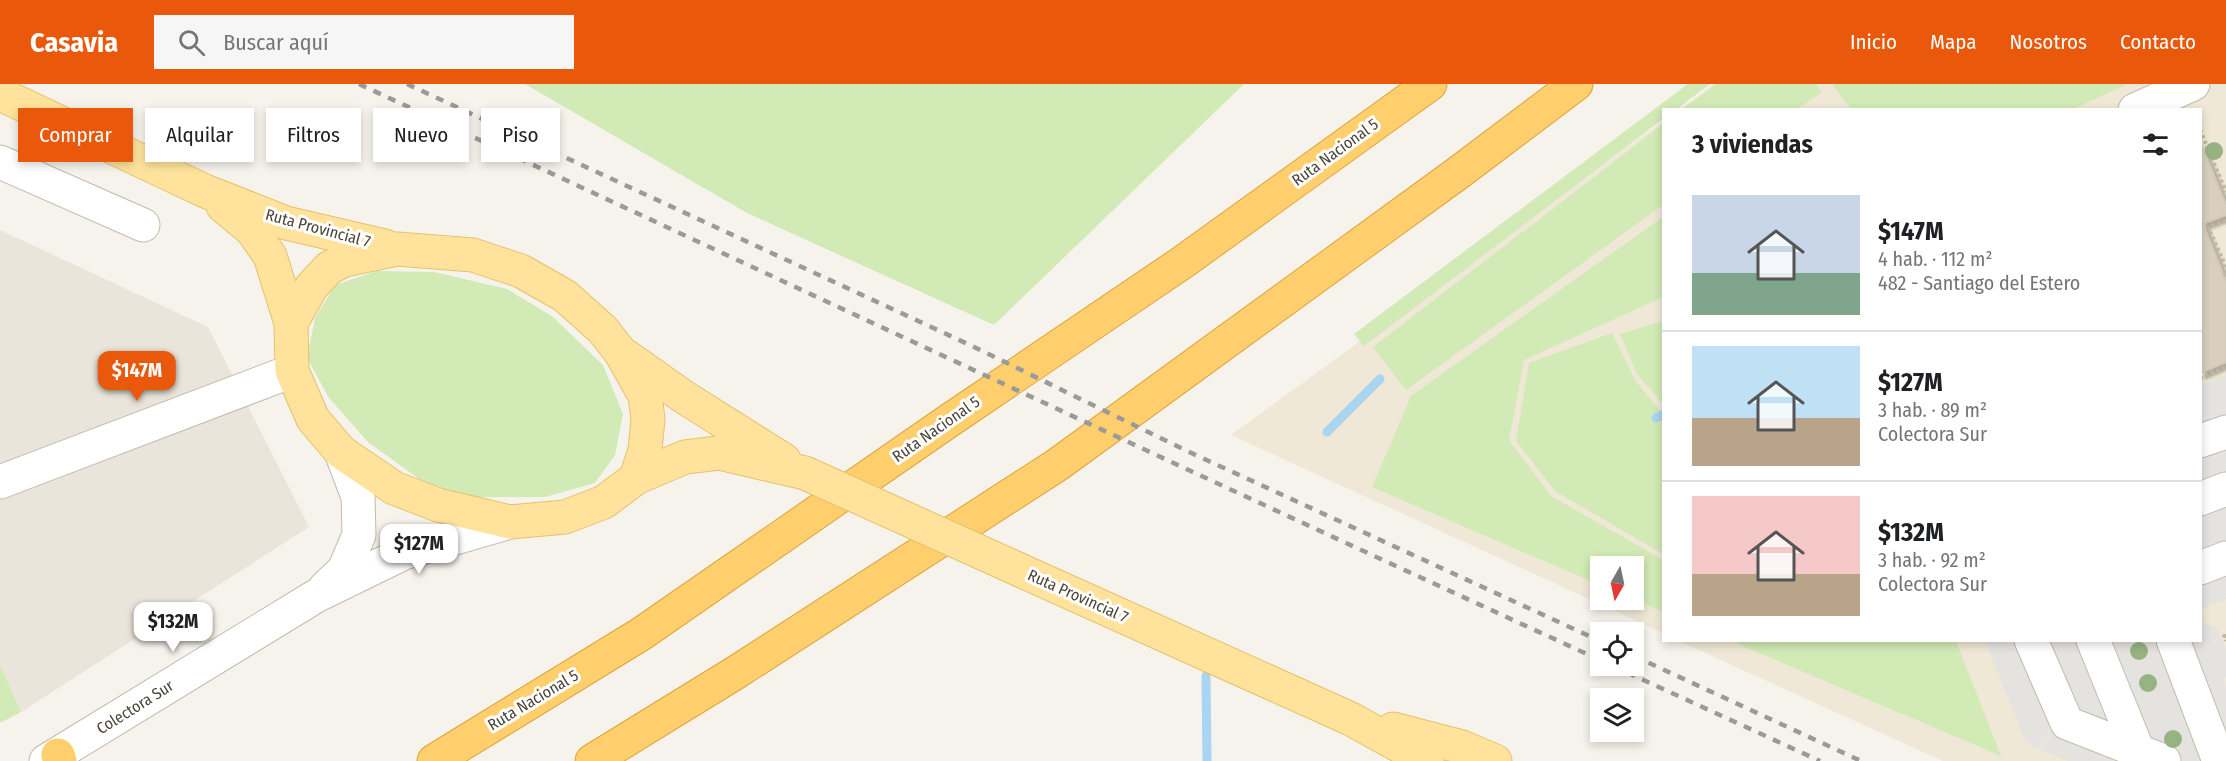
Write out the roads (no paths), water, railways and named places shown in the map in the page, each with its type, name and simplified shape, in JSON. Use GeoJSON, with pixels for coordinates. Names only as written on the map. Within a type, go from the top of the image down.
{"type":"FeatureCollection","features":[{"type":"Feature","properties":{"kind":"highway","name":"Ruta Nacional 5"},"geometry":{"type":"LineString","coordinates":[[434,761],[641,634],[1183,262],[1430,84]]}},
{"type":"Feature","properties":{"kind":"highway"},"geometry":{"type":"LineString","coordinates":[[592,761],[735,674],[1057,465],[1458,173],[1576,84]]}},
{"type":"Feature","properties":{"kind":"main road","name":"Ruta Provincial 7"},"geometry":{"type":"LineString","coordinates":[[0,94],[205,191],[286,223],[397,249]]}},
{"type":"Feature","properties":{"kind":"main road","name":"Ruta Provincial 7"},"geometry":{"type":"LineString","coordinates":[[205,191],[252,230],[270,256],[291,323]]}},
{"type":"Feature","properties":{"kind":"main road"},"geometry":{"type":"LineString","coordinates":[[292,371],[291,323],[312,286],[329,268],[344,260],[397,249],[473,255],[521,271],[566,296],[603,330],[621,353],[645,396],[648,419],[645,450],[636,478]]}},
{"type":"Feature","properties":{"kind":"main road","name":"Ruta Provincial 7"},"geometry":{"type":"LineString","coordinates":[[621,353],[684,397],[806,473],[1351,719],[1426,761]]}},
{"type":"Feature","properties":{"kind":"main road","name":"Ruta Provincial 7"},"geometry":{"type":"LineString","coordinates":[[292,371],[314,419],[341,452],[394,488],[438,505],[510,522],[565,518],[604,502],[636,478],[686,457],[719,453],[806,473]]}},
{"type":"Feature","properties":{"kind":"main road","name":"Ruta Provincial 7"},"geometry":{"type":"LineString","coordinates":[[1351,719],[1462,747],[1495,761]]}},
{"type":"Feature","properties":{"kind":"street"},"geometry":{"type":"LineString","coordinates":[[2139,108],[2193,84]]}},
{"type":"Feature","properties":{"kind":"street"},"geometry":{"type":"LineString","coordinates":[[0,162],[143,225]]}},
{"type":"Feature","properties":{"kind":"street"},"geometry":{"type":"LineString","coordinates":[[0,482],[292,371]]}},
{"type":"Feature","properties":{"kind":"street"},"geometry":{"type":"LineString","coordinates":[[2202,440],[2226,432]]}},
{"type":"Feature","properties":{"kind":"street","name":"Colectora Sur"},"geometry":{"type":"LineString","coordinates":[[316,596],[344,570],[359,535],[358,497],[341,452]]}},
{"type":"Feature","properties":{"kind":"street"},"geometry":{"type":"LineString","coordinates":[[2202,498],[2226,489]]}},
{"type":"Feature","properties":{"kind":"street","name":"Colectora Sur"},"geometry":{"type":"LineString","coordinates":[[54,759],[316,596],[404,553],[510,522]]}},
{"type":"Feature","properties":{"kind":"street"},"geometry":{"type":"LineString","coordinates":[[2202,567],[2226,558]]}},
{"type":"Feature","properties":{"kind":"street"},"geometry":{"type":"LineString","coordinates":[[2032,642],[2067,723],[2151,756]]}},
{"type":"Feature","properties":{"kind":"street"},"geometry":{"type":"LineString","coordinates":[[2094,642],[2151,756]]}},
{"type":"Feature","properties":{"kind":"street"},"geometry":{"type":"LineString","coordinates":[[2174,642],[2219,761]]}},
{"type":"Feature","properties":{"kind":"waterway"},"geometry":{"type":"LineString","coordinates":[[1327,432],[1380,379]]}},
{"type":"Feature","properties":{"kind":"waterway"},"geometry":{"type":"LineString","coordinates":[[1656,418],[1662,415]]}},
{"type":"Feature","properties":{"kind":"waterway"},"geometry":{"type":"LineString","coordinates":[[1206,676],[1207,761]]}},
{"type":"Feature","properties":{"kind":"railway"},"geometry":{"type":"LineString","coordinates":[[359,84],[1590,655]]}},
{"type":"Feature","properties":{"kind":"railway"},"geometry":{"type":"LineString","coordinates":[[407,84],[970,345],[1187,451],[1590,636]]}},
{"type":"Feature","properties":{"kind":"railway"},"geometry":{"type":"LineString","coordinates":[[1644,661],[1861,761]]}},
{"type":"Feature","properties":{"kind":"railway"},"geometry":{"type":"LineString","coordinates":[[1635,676],[1820,761]]}}]}
